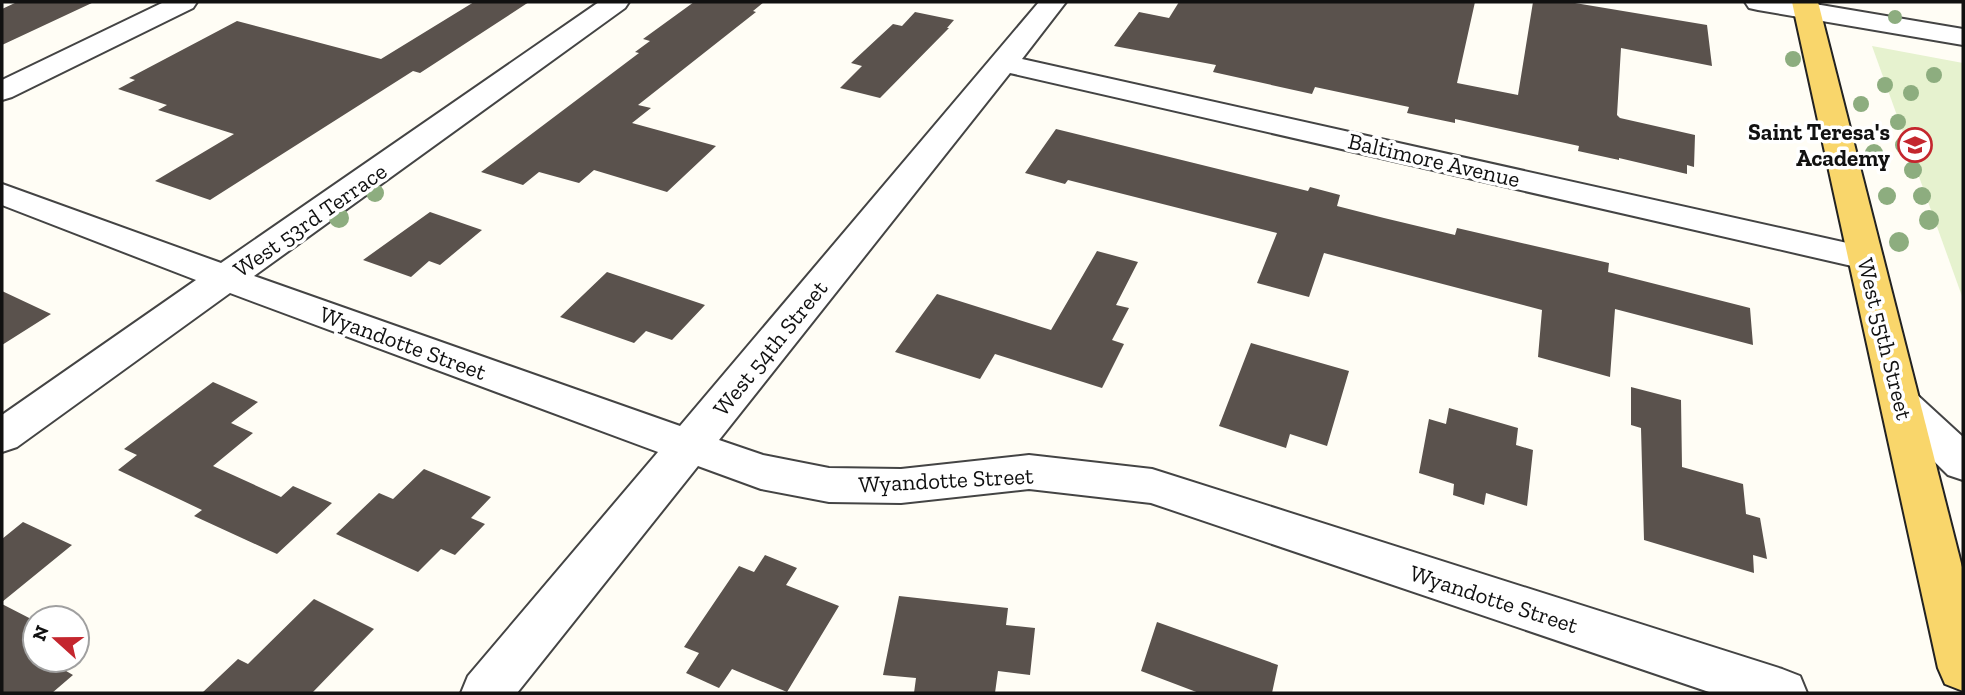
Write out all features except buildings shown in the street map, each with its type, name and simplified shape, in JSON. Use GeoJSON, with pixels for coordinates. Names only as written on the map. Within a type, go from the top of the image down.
{"type":"FeatureCollection","features":[{"type":"Feature","properties":{"kind":"main road","name":"West 55th Street"},"geometry":{"type":"LineString","coordinates":[[1806,6],[1963,668]]}},
{"type":"Feature","properties":{"kind":"street"},"geometry":{"type":"LineString","coordinates":[[2,92],[184,2]]}},
{"type":"Feature","properties":{"kind":"street","name":"West 53rd Terrace"},"geometry":{"type":"LineString","coordinates":[[2,436],[228,279],[616,2]]}},
{"type":"Feature","properties":{"kind":"street","name":"West 54th Street"},"geometry":{"type":"LineString","coordinates":[[486,693],[1053,2]]}},
{"type":"Feature","properties":{"kind":"street"},"geometry":{"type":"LineString","coordinates":[[1758,2],[1806,6],[1963,37]]}},
{"type":"Feature","properties":{"kind":"street","name":"Baltimore Avenue"},"geometry":{"type":"LineString","coordinates":[[1003,63],[1865,258]]}},
{"type":"Feature","properties":{"kind":"street","name":"Wyandotte Street"},"geometry":{"type":"LineString","coordinates":[[2,194],[761,472],[829,485],[901,486],[1029,472],[1152,486],[1782,693]]}},
{"type":"Feature","properties":{"kind":"street"},"geometry":{"type":"LineString","coordinates":[[1900,404],[1963,463]]}},
{"type":"Feature","properties":{"kind":"green space"},"geometry":{"type":"Polygon","coordinates":[[[1872,46],[1963,63],[1963,299],[1872,46]]]}},
{"type":"Feature","properties":{"kind":"place","name":"Saint Teresa's Academy"},"geometry":{"type":"Point","coordinates":[1915,145]}}]}
